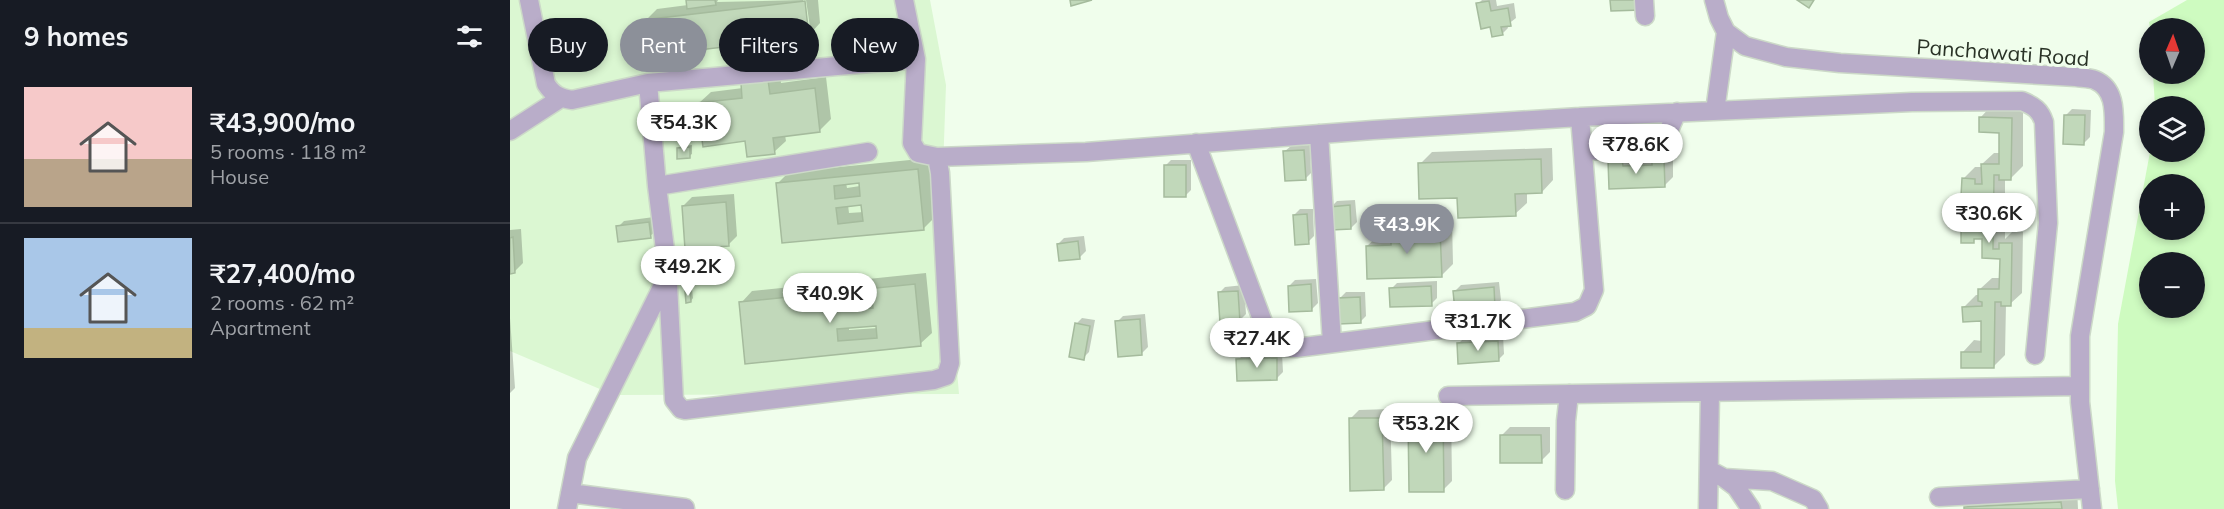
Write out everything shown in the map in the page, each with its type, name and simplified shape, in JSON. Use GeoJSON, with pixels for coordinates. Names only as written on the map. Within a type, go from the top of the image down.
{"type":"FeatureCollection","features":[{"type":"Feature","properties":{"kind":"street"},"geometry":{"type":"LineString","coordinates":[[529,0],[546,84],[551,92],[561,98],[572,100],[648,83],[831,67]]}},
{"type":"Feature","properties":{"kind":"street"},"geometry":{"type":"LineString","coordinates":[[904,0],[908,18]]}},
{"type":"Feature","properties":{"kind":"street"},"geometry":{"type":"LineString","coordinates":[[1714,0],[1726,32],[1715,111]]}},
{"type":"Feature","properties":{"kind":"street","name":"Panchawati Road"},"geometry":{"type":"LineString","coordinates":[[1726,32],[1745,46],[1786,57],[1840,63],[2076,77],[2096,80],[2109,91],[2114,110],[2114,132],[2080,336],[2080,386],[2092,509]]}},
{"type":"Feature","properties":{"kind":"street"},"geometry":{"type":"LineString","coordinates":[[915,72],[912,143],[918,153],[937,157],[1086,152],[1580,117],[1912,102],[2022,101],[2041,113],[2044,122],[2048,223],[2035,356]]}},
{"type":"Feature","properties":{"kind":"street"},"geometry":{"type":"LineString","coordinates":[[648,83],[667,275],[674,400],[681,409],[703,409],[941,379],[946,376],[950,363],[940,173],[937,157]]}},
{"type":"Feature","properties":{"kind":"street"},"geometry":{"type":"LineString","coordinates":[[510,132],[561,98]]}},
{"type":"Feature","properties":{"kind":"street"},"geometry":{"type":"LineString","coordinates":[[1583,151],[1660,148],[1677,112]]}},
{"type":"Feature","properties":{"kind":"street"},"geometry":{"type":"LineString","coordinates":[[1196,144],[1269,338],[1277,346],[1285,348],[1575,312],[1587,306],[1594,290],[1580,117]]}},
{"type":"Feature","properties":{"kind":"street"},"geometry":{"type":"LineString","coordinates":[[1319,134],[1332,343]]}},
{"type":"Feature","properties":{"kind":"street"},"geometry":{"type":"LineString","coordinates":[[657,186],[868,152]]}},
{"type":"Feature","properties":{"kind":"street"},"geometry":{"type":"LineString","coordinates":[[667,275],[577,458],[569,501],[685,508]]}},
{"type":"Feature","properties":{"kind":"street"},"geometry":{"type":"LineString","coordinates":[[1448,396],[2080,386]]}},
{"type":"Feature","properties":{"kind":"street"},"geometry":{"type":"LineString","coordinates":[[1708,509],[1717,474],[1710,392]]}},
{"type":"Feature","properties":{"kind":"street"},"geometry":{"type":"LineString","coordinates":[[1565,490],[1566,421],[1569,394]]}},
{"type":"Feature","properties":{"kind":"street"},"geometry":{"type":"LineString","coordinates":[[1717,474],[1736,487],[1751,509]]}},
{"type":"Feature","properties":{"kind":"street"},"geometry":{"type":"LineString","coordinates":[[1717,474],[1772,481],[1814,499],[1819,509]]}},
{"type":"Feature","properties":{"kind":"street"},"geometry":{"type":"LineString","coordinates":[[1939,497],[2067,500],[2090,489]]}},
{"type":"Feature","properties":{"kind":"shaded area"},"geometry":{"type":"Polygon","coordinates":[[[510,0],[930,0],[946,85],[942,197],[959,394],[614,395],[510,351],[510,0]]]}},
{"type":"Feature","properties":{"kind":"shaded area"},"geometry":{"type":"Polygon","coordinates":[[[2187,0],[2224,0],[2224,509],[2118,509],[2115,481],[2118,324],[2139,211],[2139,240],[2205,240],[2205,174],[2146,174],[2148,162],[2205,162],[2205,96],[2154,96],[2154,84],[2205,84],[2205,18],[2156,18],[2187,0]]]}},
{"type":"Feature","properties":{"kind":"building"},"geometry":{"type":"Polygon","coordinates":[[[686,0],[715,0],[716,5],[687,9],[686,0]]]}},
{"type":"Feature","properties":{"kind":"building"},"geometry":{"type":"Polygon","coordinates":[[[1070,0],[1092,0],[1071,6],[1070,0]]]}},
{"type":"Feature","properties":{"kind":"building"},"geometry":{"type":"Polygon","coordinates":[[[1610,0],[1642,0],[1642,10],[1611,11],[1610,0]]]}},
{"type":"Feature","properties":{"kind":"building"},"geometry":{"type":"Polygon","coordinates":[[[1797,0],[1814,0],[1809,8],[1797,0]]]}},
{"type":"Feature","properties":{"kind":"building"},"geometry":{"type":"Polygon","coordinates":[[[805,1],[807,18],[719,18],[719,48],[707,49],[707,18],[660,18],[805,1]]]}},
{"type":"Feature","properties":{"kind":"building"},"geometry":{"type":"Polygon","coordinates":[[[1489,1],[1491,11],[1508,8],[1511,26],[1501,27],[1503,35],[1492,37],[1490,27],[1481,29],[1476,3],[1489,1]]]}},
{"type":"Feature","properties":{"kind":"building"},"geometry":{"type":"Polygon","coordinates":[[[768,80],[770,94],[815,88],[820,132],[773,138],[775,154],[747,157],[745,141],[703,147],[697,103],[742,98],[741,84],[768,80]]]}},
{"type":"Feature","properties":{"kind":"building"},"geometry":{"type":"Polygon","coordinates":[[[2064,115],[2085,115],[2084,145],[2063,144],[2064,115]]]}},
{"type":"Feature","properties":{"kind":"building"},"geometry":{"type":"Polygon","coordinates":[[[1979,117],[2012,118],[2011,180],[1999,180],[1999,175],[1994,175],[1993,249],[1999,249],[1999,243],[2012,243],[2011,306],[2001,306],[2001,302],[1995,302],[1994,368],[1961,368],[1961,352],[1981,352],[1981,321],[1963,322],[1962,307],[1982,306],[1982,302],[1978,301],[1978,289],[1999,289],[2000,259],[1982,258],[1982,239],[1974,239],[1974,243],[1961,243],[1961,225],[1982,225],[1982,196],[1961,196],[1962,178],[1975,179],[1975,184],[1982,184],[1981,164],[1999,164],[1999,133],[1979,132],[1979,117]]]}},
{"type":"Feature","properties":{"kind":"building"},"geometry":{"type":"Polygon","coordinates":[[[690,147],[690,158],[677,159],[677,148],[690,147]]]}},
{"type":"Feature","properties":{"kind":"building"},"geometry":{"type":"Polygon","coordinates":[[[1304,150],[1306,180],[1285,181],[1283,151],[1304,150]]]}},
{"type":"Feature","properties":{"kind":"building"},"geometry":{"type":"Polygon","coordinates":[[[1541,159],[1542,193],[1515,194],[1516,216],[1458,218],[1457,198],[1419,199],[1418,163],[1541,159]]]}},
{"type":"Feature","properties":{"kind":"building"},"geometry":{"type":"Polygon","coordinates":[[[1652,159],[1664,159],[1665,187],[1609,189],[1608,160],[1622,160],[1623,166],[1652,165],[1652,159]]]}},
{"type":"Feature","properties":{"kind":"building"},"geometry":{"type":"Polygon","coordinates":[[[1164,165],[1186,165],[1186,197],[1164,197],[1164,165]]]}},
{"type":"Feature","properties":{"kind":"building"},"geometry":{"type":"Polygon","coordinates":[[[918,169],[924,230],[782,243],[776,183],[918,169]],[[859,183],[834,186],[835,199],[860,196],[859,183]],[[861,205],[836,208],[838,224],[863,221],[861,205]]]}},
{"type":"Feature","properties":{"kind":"building"},"geometry":{"type":"Polygon","coordinates":[[[726,202],[729,246],[685,249],[682,206],[726,202]]]}},
{"type":"Feature","properties":{"kind":"building"},"geometry":{"type":"Polygon","coordinates":[[[1350,205],[1351,229],[1331,230],[1329,207],[1350,205]]]}},
{"type":"Feature","properties":{"kind":"building"},"geometry":{"type":"Polygon","coordinates":[[[1307,214],[1309,244],[1295,245],[1293,215],[1307,214]]]}},
{"type":"Feature","properties":{"kind":"building"},"geometry":{"type":"Polygon","coordinates":[[[1423,221],[1423,231],[1440,231],[1442,277],[1367,279],[1366,246],[1391,245],[1391,240],[1397,240],[1397,222],[1423,221]]]}},
{"type":"Feature","properties":{"kind":"building"},"geometry":{"type":"Polygon","coordinates":[[[649,222],[651,238],[618,242],[616,226],[649,222]]]}},
{"type":"Feature","properties":{"kind":"building"},"geometry":{"type":"Polygon","coordinates":[[[513,237],[515,273],[510,274],[510,238],[513,237]]]}},
{"type":"Feature","properties":{"kind":"building"},"geometry":{"type":"Polygon","coordinates":[[[1078,241],[1080,259],[1059,261],[1057,244],[1078,241]]]}},
{"type":"Feature","properties":{"kind":"building"},"geometry":{"type":"Polygon","coordinates":[[[915,284],[921,346],[745,364],[739,302],[915,284]],[[872,297],[834,301],[835,311],[873,308],[872,297]],[[876,326],[837,329],[838,341],[877,338],[876,326]]]}},
{"type":"Feature","properties":{"kind":"building"},"geometry":{"type":"Polygon","coordinates":[[[1311,284],[1312,311],[1289,312],[1288,286],[1311,284]]]}},
{"type":"Feature","properties":{"kind":"building"},"geometry":{"type":"Polygon","coordinates":[[[1431,286],[1432,306],[1390,307],[1389,288],[1431,286]]]}},
{"type":"Feature","properties":{"kind":"building"},"geometry":{"type":"Polygon","coordinates":[[[1494,287],[1495,308],[1455,311],[1453,291],[1494,287]]]}},
{"type":"Feature","properties":{"kind":"building"},"geometry":{"type":"Polygon","coordinates":[[[685,291],[690,291],[691,302],[686,303],[685,291]]]}},
{"type":"Feature","properties":{"kind":"building"},"geometry":{"type":"Polygon","coordinates":[[[1238,291],[1240,322],[1220,323],[1218,292],[1238,291]]]}},
{"type":"Feature","properties":{"kind":"building"},"geometry":{"type":"Polygon","coordinates":[[[1360,297],[1361,323],[1339,324],[1338,298],[1360,297]]]}},
{"type":"Feature","properties":{"kind":"building"},"geometry":{"type":"Polygon","coordinates":[[[1140,319],[1142,355],[1118,357],[1115,321],[1140,319]]]}},
{"type":"Feature","properties":{"kind":"building"},"geometry":{"type":"Polygon","coordinates":[[[1075,323],[1090,326],[1084,360],[1069,357],[1075,323]]]}},
{"type":"Feature","properties":{"kind":"building"},"geometry":{"type":"Polygon","coordinates":[[[1498,341],[1499,361],[1458,364],[1457,343],[1498,341]]]}},
{"type":"Feature","properties":{"kind":"building"},"geometry":{"type":"Polygon","coordinates":[[[1277,358],[1277,380],[1237,381],[1236,359],[1277,358]]]}},
{"type":"Feature","properties":{"kind":"building"},"geometry":{"type":"Polygon","coordinates":[[[1443,416],[1444,492],[1409,492],[1408,417],[1443,416]]]}},
{"type":"Feature","properties":{"kind":"building"},"geometry":{"type":"Polygon","coordinates":[[[1349,418],[1382,418],[1384,490],[1350,491],[1349,418]]]}},
{"type":"Feature","properties":{"kind":"building"},"geometry":{"type":"Polygon","coordinates":[[[1500,435],[1541,435],[1542,463],[1500,463],[1500,435]]]}},
{"type":"Feature","properties":{"kind":"building"},"geometry":{"type":"Polygon","coordinates":[[[2061,502],[2062,509],[1964,509],[1964,507],[2061,502]]]}}]}
